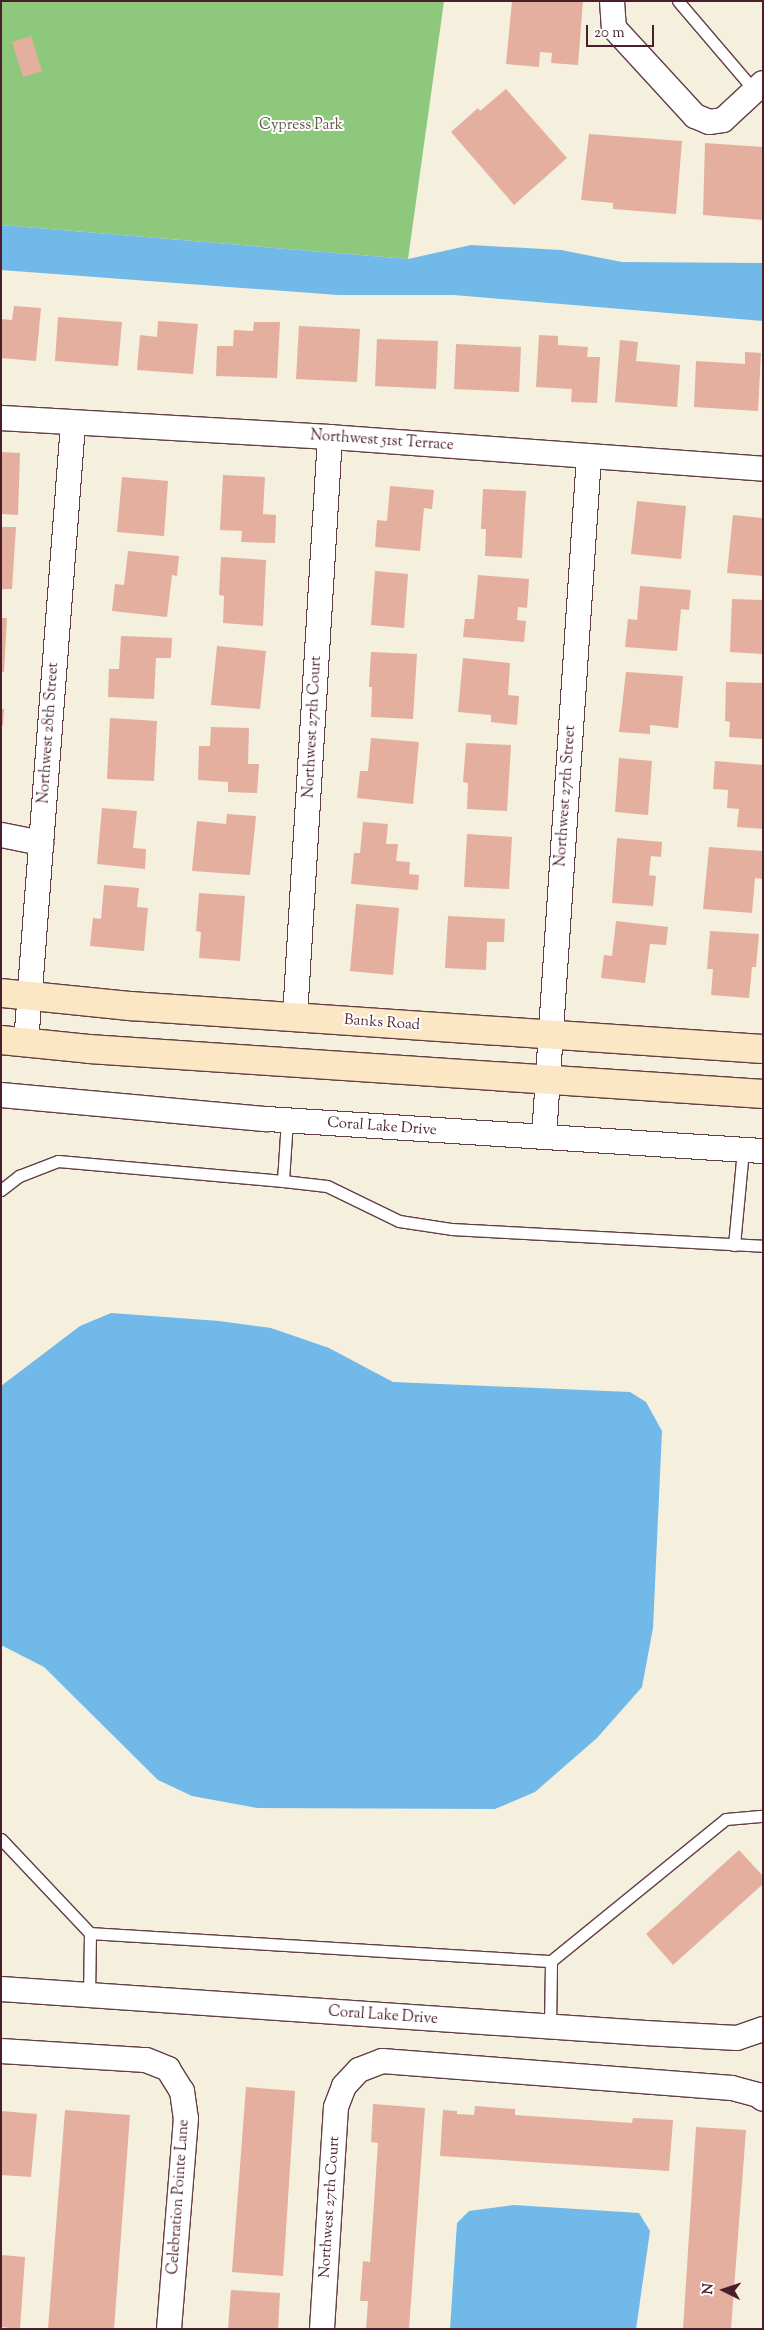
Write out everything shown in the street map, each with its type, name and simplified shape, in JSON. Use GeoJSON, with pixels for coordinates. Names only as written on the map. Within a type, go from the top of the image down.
{"type":"FeatureCollection","features":[{"type":"Feature","properties":{"kind":"street"},"geometry":{"type":"LineString","coordinates":[[612,1],[614,28],[694,116],[709,122],[723,120],[759,87]]}},
{"type":"Feature","properties":{"kind":"street","name":"Northwest 51st Terrace"},"geometry":{"type":"LineString","coordinates":[[1,418],[330,438],[763,469]]}},
{"type":"Feature","properties":{"kind":"street","name":"Northwest 28th Street"},"geometry":{"type":"LineString","coordinates":[[14,1041],[30,997],[73,423]]}},
{"type":"Feature","properties":{"kind":"street","name":"Northwest 27th Court"},"geometry":{"type":"LineString","coordinates":[[295,1018],[330,438]]}},
{"type":"Feature","properties":{"kind":"street","name":"Northwest 27th Street"},"geometry":{"type":"LineString","coordinates":[[544,1137],[589,456]]}},
{"type":"Feature","properties":{"kind":"street"},"geometry":{"type":"LineString","coordinates":[[1,835],[41,843]]}},
{"type":"Feature","properties":{"kind":"street","name":"Banks Road"},"geometry":{"type":"LineString","coordinates":[[1,993],[30,997],[295,1018],[763,1049]]}},
{"type":"Feature","properties":{"kind":"street"},"geometry":{"type":"LineString","coordinates":[[14,1041],[89,1049],[763,1094]]}},
{"type":"Feature","properties":{"kind":"street","name":"Coral Lake Drive"},"geometry":{"type":"LineString","coordinates":[[1,1096],[287,1120],[753,1150]]}},
{"type":"Feature","properties":{"kind":"street","name":"Coral Lake Drive"},"geometry":{"type":"LineString","coordinates":[[1,1989],[737,2038],[763,2029]]}},
{"type":"Feature","properties":{"kind":"street","name":"Celebration Pointe Lane"},"geometry":{"type":"LineString","coordinates":[[1,2051],[146,2060],[168,2068],[182,2091],[186,2118],[170,2329]]}},
{"type":"Feature","properties":{"kind":"street","name":"Northwest 27th Court"},"geometry":{"type":"LineString","coordinates":[[322,2329],[336,2106],[344,2086],[359,2070],[382,2061],[732,2088],[758,2095],[763,2099]]}},
{"type":"Feature","properties":{"kind":"lane"},"geometry":{"type":"LineString","coordinates":[[678,1],[759,87]]}},
{"type":"Feature","properties":{"kind":"lane"},"geometry":{"type":"LineString","coordinates":[[283,1181],[287,1120]]}},
{"type":"Feature","properties":{"kind":"lane"},"geometry":{"type":"LineString","coordinates":[[734,1245],[753,1150]]}},
{"type":"Feature","properties":{"kind":"lane"},"geometry":{"type":"LineString","coordinates":[[1,1190],[19,1176],[58,1161],[327,1186],[399,1221],[452,1229],[763,1246]]}},
{"type":"Feature","properties":{"kind":"lane"},"geometry":{"type":"LineString","coordinates":[[1,1839],[90,1933],[551,1961],[726,1819],[763,1816]]}},
{"type":"Feature","properties":{"kind":"lane"},"geometry":{"type":"LineString","coordinates":[[89,1996],[90,1933]]}},
{"type":"Feature","properties":{"kind":"lane"},"geometry":{"type":"LineString","coordinates":[[550,2027],[551,1961]]}},
{"type":"Feature","properties":{"kind":"green space","name":"Cypress Park"},"geometry":{"type":"Polygon","coordinates":[[[1,1],[444,1],[408,259],[1,225],[1,1]]]}},
{"type":"Feature","properties":{"kind":"water"},"geometry":{"type":"Polygon","coordinates":[[[1,225],[408,259],[471,245],[561,250],[622,262],[763,263],[763,321],[454,295],[338,295],[1,270],[1,225]]]}},
{"type":"Feature","properties":{"kind":"water"},"geometry":{"type":"Polygon","coordinates":[[[111,1313],[219,1321],[271,1328],[329,1348],[393,1382],[630,1392],[646,1402],[662,1431],[653,1628],[642,1687],[597,1738],[535,1792],[495,1809],[257,1808],[192,1796],[158,1780],[44,1667],[1,1645],[1,1386],[80,1326],[111,1313]]]}},
{"type":"Feature","properties":{"kind":"water"},"geometry":{"type":"Polygon","coordinates":[[[514,2205],[639,2213],[650,2231],[636,2329],[450,2329],[457,2223],[469,2211],[514,2205]]]}},
{"type":"Feature","properties":{"kind":"building"},"geometry":{"type":"Polygon","coordinates":[[[512,1],[583,1],[578,65],[551,63],[552,53],[540,52],[539,67],[506,64],[512,1]]]}},
{"type":"Feature","properties":{"kind":"building"},"geometry":{"type":"Polygon","coordinates":[[[31,36],[42,71],[23,77],[12,42],[31,36]]]}},
{"type":"Feature","properties":{"kind":"building"},"geometry":{"type":"Polygon","coordinates":[[[506,89],[567,158],[514,205],[451,132],[478,108],[480,111],[506,89]]]}},
{"type":"Feature","properties":{"kind":"building"},"geometry":{"type":"Polygon","coordinates":[[[589,134],[682,141],[676,214],[613,209],[613,203],[581,200],[589,134]]]}},
{"type":"Feature","properties":{"kind":"building"},"geometry":{"type":"Polygon","coordinates":[[[705,143],[763,147],[763,220],[703,215],[705,143]]]}},
{"type":"Feature","properties":{"kind":"building"},"geometry":{"type":"Polygon","coordinates":[[[14,306],[41,308],[36,361],[1,358],[1,319],[12,320],[14,306]]]}},
{"type":"Feature","properties":{"kind":"building"},"geometry":{"type":"Polygon","coordinates":[[[58,317],[122,322],[118,366],[55,361],[58,317]]]}},
{"type":"Feature","properties":{"kind":"building"},"geometry":{"type":"Polygon","coordinates":[[[158,321],[198,324],[193,374],[137,370],[140,335],[157,337],[158,321]]]}},
{"type":"Feature","properties":{"kind":"building"},"geometry":{"type":"Polygon","coordinates":[[[254,322],[280,322],[277,378],[216,376],[217,346],[233,346],[234,330],[253,331],[254,322]]]}},
{"type":"Feature","properties":{"kind":"building"},"geometry":{"type":"Polygon","coordinates":[[[299,326],[360,329],[357,382],[296,379],[299,326]]]}},
{"type":"Feature","properties":{"kind":"building"},"geometry":{"type":"Polygon","coordinates":[[[539,335],[558,336],[558,345],[588,347],[587,357],[600,357],[597,403],[571,402],[572,389],[536,387],[539,335]]]}},
{"type":"Feature","properties":{"kind":"building"},"geometry":{"type":"Polygon","coordinates":[[[377,339],[438,341],[436,389],[375,386],[377,339]]]}},
{"type":"Feature","properties":{"kind":"building"},"geometry":{"type":"Polygon","coordinates":[[[620,340],[638,342],[636,361],[680,365],[677,407],[615,402],[620,340]]]}},
{"type":"Feature","properties":{"kind":"building"},"geometry":{"type":"Polygon","coordinates":[[[456,344],[521,347],[519,392],[454,389],[456,344]]]}},
{"type":"Feature","properties":{"kind":"building"},"geometry":{"type":"Polygon","coordinates":[[[745,352],[761,353],[758,411],[694,407],[696,361],[745,364],[745,352]]]}},
{"type":"Feature","properties":{"kind":"building"},"geometry":{"type":"Polygon","coordinates":[[[1,452],[20,453],[18,515],[1,514],[1,452]]]}},
{"type":"Feature","properties":{"kind":"building"},"geometry":{"type":"Polygon","coordinates":[[[223,475],[265,477],[263,514],[276,515],[275,543],[241,542],[242,531],[220,530],[223,475]]]}},
{"type":"Feature","properties":{"kind":"building"},"geometry":{"type":"Polygon","coordinates":[[[122,477],[168,481],[164,536],[117,532],[122,477]]]}},
{"type":"Feature","properties":{"kind":"building"},"geometry":{"type":"Polygon","coordinates":[[[390,486],[434,490],[432,509],[424,508],[420,551],[375,547],[377,520],[387,521],[390,486]]]}},
{"type":"Feature","properties":{"kind":"building"},"geometry":{"type":"Polygon","coordinates":[[[483,489],[526,491],[522,558],[485,556],[486,529],[481,529],[483,489]]]}},
{"type":"Feature","properties":{"kind":"building"},"geometry":{"type":"Polygon","coordinates":[[[637,501],[686,506],[681,559],[631,554],[637,501]]]}},
{"type":"Feature","properties":{"kind":"building"},"geometry":{"type":"Polygon","coordinates":[[[733,515],[763,518],[763,576],[727,573],[733,515]]]}},
{"type":"Feature","properties":{"kind":"building"},"geometry":{"type":"Polygon","coordinates":[[[1,527],[16,527],[12,589],[1,589],[1,527]]]}},
{"type":"Feature","properties":{"kind":"building"},"geometry":{"type":"Polygon","coordinates":[[[128,551],[179,556],[177,576],[172,575],[167,617],[112,611],[115,584],[124,585],[128,551]]]}},
{"type":"Feature","properties":{"kind":"building"},"geometry":{"type":"Polygon","coordinates":[[[221,557],[266,560],[263,626],[223,623],[224,596],[219,595],[221,557]]]}},
{"type":"Feature","properties":{"kind":"building"},"geometry":{"type":"Polygon","coordinates":[[[375,571],[408,574],[404,628],[371,625],[375,571]]]}},
{"type":"Feature","properties":{"kind":"building"},"geometry":{"type":"Polygon","coordinates":[[[478,575],[529,579],[527,608],[518,607],[517,620],[526,621],[524,642],[463,637],[465,619],[474,619],[478,575]]]}},
{"type":"Feature","properties":{"kind":"building"},"geometry":{"type":"Polygon","coordinates":[[[640,586],[691,590],[689,610],[681,609],[677,651],[625,647],[628,619],[637,620],[640,586]]]}},
{"type":"Feature","properties":{"kind":"building"},"geometry":{"type":"Polygon","coordinates":[[[732,599],[763,600],[763,654],[730,652],[732,599]]]}},
{"type":"Feature","properties":{"kind":"building"},"geometry":{"type":"Polygon","coordinates":[[[1,618],[7,618],[4,672],[1,672],[1,618]]]}},
{"type":"Feature","properties":{"kind":"building"},"geometry":{"type":"Polygon","coordinates":[[[121,636],[172,638],[171,658],[156,658],[154,699],[108,697],[109,669],[119,669],[121,636]]]}},
{"type":"Feature","properties":{"kind":"building"},"geometry":{"type":"Polygon","coordinates":[[[217,646],[266,651],[260,709],[211,705],[217,646]]]}},
{"type":"Feature","properties":{"kind":"building"},"geometry":{"type":"Polygon","coordinates":[[[371,652],[417,654],[413,719],[371,717],[372,687],[369,687],[371,652]]]}},
{"type":"Feature","properties":{"kind":"building"},"geometry":{"type":"Polygon","coordinates":[[[463,658],[510,663],[508,695],[519,696],[517,725],[491,722],[491,715],[458,712],[463,658]]]}},
{"type":"Feature","properties":{"kind":"building"},"geometry":{"type":"Polygon","coordinates":[[[626,672],[683,676],[678,728],[650,725],[650,734],[619,732],[626,672]]]}},
{"type":"Feature","properties":{"kind":"building"},"geometry":{"type":"Polygon","coordinates":[[[726,682],[763,683],[763,739],[729,737],[730,722],[725,721],[726,682]]]}},
{"type":"Feature","properties":{"kind":"building"},"geometry":{"type":"Polygon","coordinates":[[[1,709],[4,709],[3,725],[1,725],[1,709]]]}},
{"type":"Feature","properties":{"kind":"building"},"geometry":{"type":"Polygon","coordinates":[[[110,718],[157,721],[154,781],[107,779],[110,718]]]}},
{"type":"Feature","properties":{"kind":"building"},"geometry":{"type":"Polygon","coordinates":[[[211,727],[249,728],[248,764],[259,764],[257,793],[228,792],[228,782],[198,780],[199,746],[210,746],[211,727]]]}},
{"type":"Feature","properties":{"kind":"building"},"geometry":{"type":"Polygon","coordinates":[[[371,738],[419,742],[413,804],[357,798],[360,771],[368,771],[371,738]]]}},
{"type":"Feature","properties":{"kind":"building"},"geometry":{"type":"Polygon","coordinates":[[[466,743],[511,745],[507,811],[467,809],[468,783],[463,782],[466,743]]]}},
{"type":"Feature","properties":{"kind":"building"},"geometry":{"type":"Polygon","coordinates":[[[619,758],[652,761],[648,815],[615,812],[619,758]]]}},
{"type":"Feature","properties":{"kind":"building"},"geometry":{"type":"Polygon","coordinates":[[[715,761],[763,765],[763,829],[737,827],[739,809],[727,808],[728,790],[713,789],[715,761]]]}},
{"type":"Feature","properties":{"kind":"building"},"geometry":{"type":"Polygon","coordinates":[[[102,808],[137,811],[133,848],[146,849],[145,869],[97,864],[102,808]]]}},
{"type":"Feature","properties":{"kind":"building"},"geometry":{"type":"Polygon","coordinates":[[[227,814],[256,816],[250,875],[192,871],[197,821],[226,824],[227,814]]]}},
{"type":"Feature","properties":{"kind":"building"},"geometry":{"type":"Polygon","coordinates":[[[363,822],[388,824],[386,844],[398,844],[396,861],[410,862],[409,874],[419,875],[418,890],[351,884],[354,853],[360,853],[363,822]]]}},
{"type":"Feature","properties":{"kind":"building"},"geometry":{"type":"Polygon","coordinates":[[[467,834],[512,837],[509,889],[464,887],[467,834]]]}},
{"type":"Feature","properties":{"kind":"building"},"geometry":{"type":"Polygon","coordinates":[[[617,838],[662,842],[661,857],[651,856],[649,875],[656,876],[653,906],[612,903],[617,838]]]}},
{"type":"Feature","properties":{"kind":"building"},"geometry":{"type":"Polygon","coordinates":[[[709,847],[763,851],[763,879],[755,878],[752,913],[703,909],[709,847]]]}},
{"type":"Feature","properties":{"kind":"building"},"geometry":{"type":"Polygon","coordinates":[[[104,885],[139,888],[137,907],[148,908],[144,951],[90,946],[93,918],[101,919],[104,885]]]}},
{"type":"Feature","properties":{"kind":"building"},"geometry":{"type":"Polygon","coordinates":[[[199,893],[245,896],[240,961],[199,958],[201,932],[196,931],[199,893]]]}},
{"type":"Feature","properties":{"kind":"building"},"geometry":{"type":"Polygon","coordinates":[[[356,904],[399,908],[393,975],[350,971],[356,904]]]}},
{"type":"Feature","properties":{"kind":"building"},"geometry":{"type":"Polygon","coordinates":[[[448,916],[505,919],[504,942],[487,942],[486,970],[445,968],[448,916]]]}},
{"type":"Feature","properties":{"kind":"building"},"geometry":{"type":"Polygon","coordinates":[[[616,921],[668,927],[666,945],[650,944],[645,983],[601,978],[604,955],[612,956],[616,921]]]}},
{"type":"Feature","properties":{"kind":"building"},"geometry":{"type":"Polygon","coordinates":[[[710,931],[759,934],[756,967],[752,967],[749,998],[711,995],[713,969],[707,969],[710,931]]]}},
{"type":"Feature","properties":{"kind":"building"},"geometry":{"type":"Polygon","coordinates":[[[739,1850],[763,1876],[763,1884],[673,1965],[646,1934],[739,1850]]]}},
{"type":"Feature","properties":{"kind":"building"},"geometry":{"type":"Polygon","coordinates":[[[246,2087],[295,2091],[283,2276],[232,2272],[246,2087]]]}},
{"type":"Feature","properties":{"kind":"building"},"geometry":{"type":"Polygon","coordinates":[[[373,2104],[425,2108],[409,2329],[366,2329],[368,2301],[360,2301],[363,2261],[370,2262],[378,2143],[371,2142],[373,2104]]]}},
{"type":"Feature","properties":{"kind":"building"},"geometry":{"type":"Polygon","coordinates":[[[475,2106],[515,2109],[515,2115],[632,2123],[633,2118],[673,2120],[669,2171],[440,2156],[443,2110],[457,2111],[457,2114],[474,2115],[475,2106]]]}},
{"type":"Feature","properties":{"kind":"building"},"geometry":{"type":"Polygon","coordinates":[[[65,2110],[130,2115],[114,2329],[48,2329],[65,2110]]]}},
{"type":"Feature","properties":{"kind":"building"},"geometry":{"type":"Polygon","coordinates":[[[1,2111],[37,2114],[31,2177],[1,2175],[1,2111]]]}},
{"type":"Feature","properties":{"kind":"building"},"geometry":{"type":"Polygon","coordinates":[[[696,2127],[746,2130],[731,2329],[683,2329],[696,2127]]]}},
{"type":"Feature","properties":{"kind":"building"},"geometry":{"type":"Polygon","coordinates":[[[1,2255],[25,2257],[20,2329],[1,2327],[1,2255]]]}},
{"type":"Feature","properties":{"kind":"building"},"geometry":{"type":"Polygon","coordinates":[[[231,2290],[280,2293],[278,2329],[228,2329],[231,2290]]]}}]}
